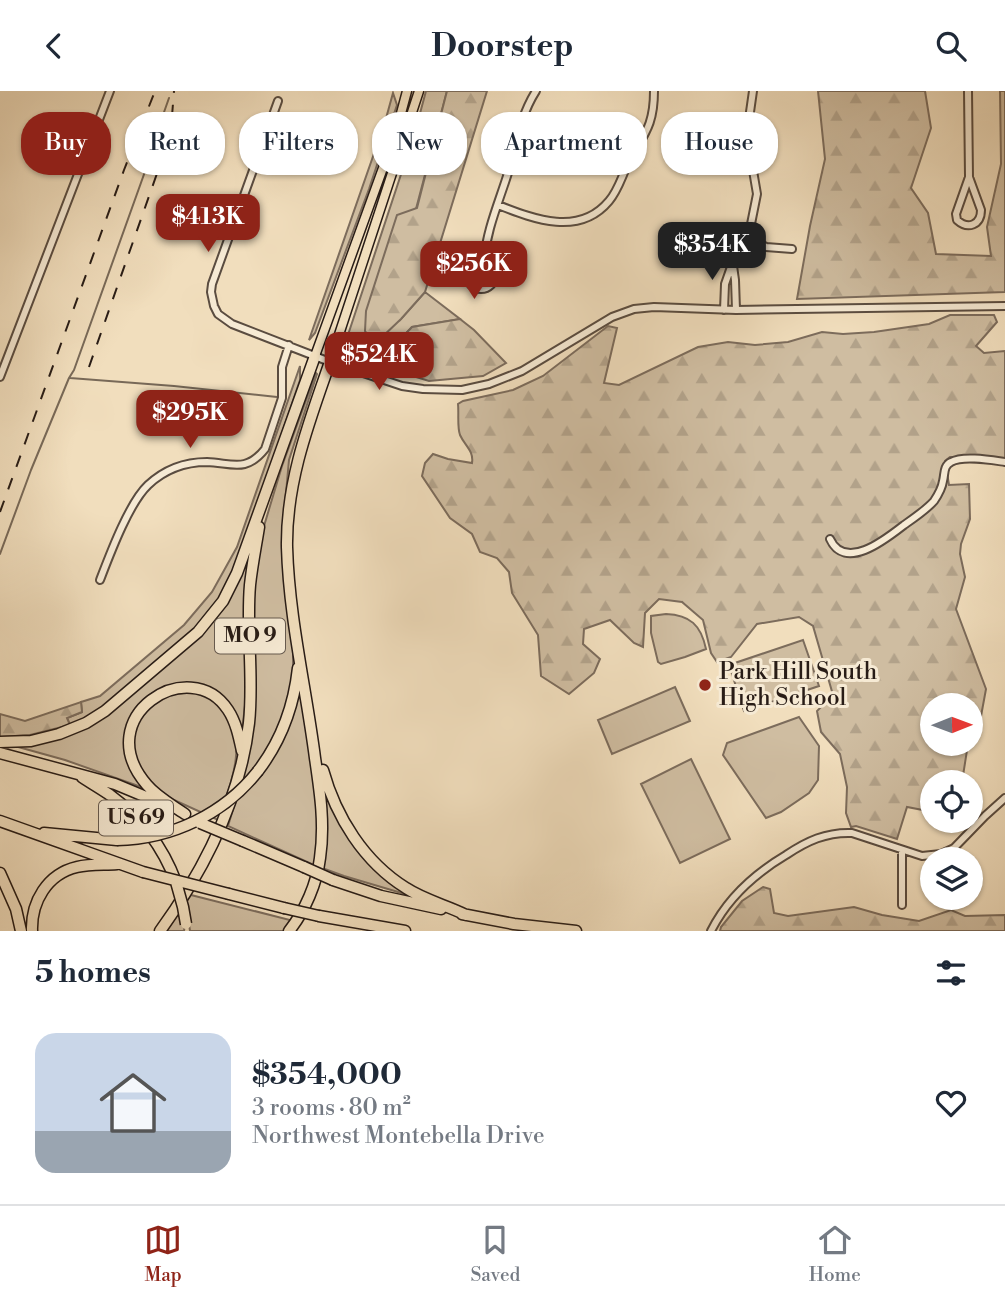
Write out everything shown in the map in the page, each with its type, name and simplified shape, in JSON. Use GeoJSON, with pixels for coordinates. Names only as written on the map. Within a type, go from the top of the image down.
{"type":"FeatureCollection","features":[{"type":"Feature","properties":{"kind":"highway","name":"MO 9"},"geometry":{"type":"LineString","coordinates":[[160,931],[211,850],[242,766],[249,722],[250,586],[262,506],[315,356]]}},
{"type":"Feature","properties":{"kind":"highway","name":"MO 9"},"geometry":{"type":"LineString","coordinates":[[289,931],[312,890],[320,861],[323,825],[290,592],[287,544],[292,486],[303,437],[330,362]]}},
{"type":"Feature","properties":{"kind":"highway"},"geometry":{"type":"LineString","coordinates":[[0,742],[42,739],[86,723],[117,703],[198,632],[217,610],[232,585],[262,506]]}},
{"type":"Feature","properties":{"kind":"highway"},"geometry":{"type":"LineString","coordinates":[[33,833],[61,833],[96,839],[135,839],[166,833],[194,822],[222,806],[242,789],[273,749],[290,711],[298,671],[298,647]]}},
{"type":"Feature","properties":{"kind":"highway"},"geometry":{"type":"LineString","coordinates":[[242,766],[240,739],[233,719],[226,707],[214,697],[197,689],[166,691],[146,703],[137,715],[129,744],[131,757],[140,777],[152,790],[200,823],[332,880],[381,896],[514,924],[576,931]]}},
{"type":"Feature","properties":{"kind":"highway"},"geometry":{"type":"LineString","coordinates":[[311,726],[331,797],[358,843],[382,869],[408,889],[466,915]]}},
{"type":"Feature","properties":{"kind":"highway"},"geometry":{"type":"LineString","coordinates":[[0,753],[115,784],[185,814]]}},
{"type":"Feature","properties":{"kind":"highway","name":"US 69"},"geometry":{"type":"LineString","coordinates":[[76,773],[139,820],[158,845],[176,882],[186,928]]}},
{"type":"Feature","properties":{"kind":"highway"},"geometry":{"type":"LineString","coordinates":[[0,821],[143,871],[284,908],[405,931]]}},
{"type":"Feature","properties":{"kind":"highway"},"geometry":{"type":"LineString","coordinates":[[32,931],[35,904],[55,877],[77,867],[121,864]]}},
{"type":"Feature","properties":{"kind":"highway"},"geometry":{"type":"LineString","coordinates":[[0,873],[16,909],[21,931]]}},
{"type":"Feature","properties":{"kind":"main road","name":"MO 9"},"geometry":{"type":"LineString","coordinates":[[315,356],[396,132],[407,91]]}},
{"type":"Feature","properties":{"kind":"main road","name":"MO 9"},"geometry":{"type":"LineString","coordinates":[[330,362],[419,91]]}},
{"type":"Feature","properties":{"kind":"street"},"geometry":{"type":"LineString","coordinates":[[0,377],[110,91]]}},
{"type":"Feature","properties":{"kind":"street"},"geometry":{"type":"LineString","coordinates":[[484,262],[488,234],[520,128],[536,91]]}},
{"type":"Feature","properties":{"kind":"street"},"geometry":{"type":"LineString","coordinates":[[647,130],[654,109],[654,91]]}},
{"type":"Feature","properties":{"kind":"street"},"geometry":{"type":"LineString","coordinates":[[724,310],[725,284],[751,224],[757,194],[750,153],[749,119],[753,91]]}},
{"type":"Feature","properties":{"kind":"street"},"geometry":{"type":"LineString","coordinates":[[968,91],[969,177],[981,210],[978,222],[972,226],[961,224],[956,214],[969,177]]}},
{"type":"Feature","properties":{"kind":"street"},"geometry":{"type":"LineString","coordinates":[[278,101],[217,270],[211,292],[214,306],[218,314],[232,324],[330,362],[402,386],[423,390],[462,390],[489,384],[522,371],[612,317],[634,309],[1005,306]]}},
{"type":"Feature","properties":{"kind":"street"},"geometry":{"type":"LineString","coordinates":[[498,205],[540,220],[563,223],[580,219],[608,202],[624,175]]}},
{"type":"Feature","properties":{"kind":"street"},"geometry":{"type":"LineString","coordinates":[[745,236],[766,247],[792,249]]}},
{"type":"Feature","properties":{"kind":"street"},"geometry":{"type":"LineString","coordinates":[[484,262],[492,268],[494,278],[488,286],[477,288],[469,282],[468,271],[474,263],[484,262]]}},
{"type":"Feature","properties":{"kind":"street"},"geometry":{"type":"LineString","coordinates":[[732,264],[736,310]]}},
{"type":"Feature","properties":{"kind":"street"},"geometry":{"type":"LineString","coordinates":[[100,580],[133,503],[156,478],[171,469],[188,464],[205,462],[241,465],[260,455],[265,449],[282,398],[282,367],[289,345]]}},
{"type":"Feature","properties":{"kind":"street"},"geometry":{"type":"LineString","coordinates":[[830,539],[834,547],[846,553],[854,553],[880,543],[934,500],[943,481],[945,468],[951,461],[970,459],[1005,462]]}},
{"type":"Feature","properties":{"kind":"street"},"geometry":{"type":"LineString","coordinates":[[711,931],[730,900],[755,875],[813,839],[829,834],[852,833],[929,856],[954,848],[1005,798]]}},
{"type":"Feature","properties":{"kind":"street"},"geometry":{"type":"LineString","coordinates":[[902,850],[902,905]]}},
{"type":"Feature","properties":{"kind":"green space"},"geometry":{"type":"Polygon","coordinates":[[[426,91],[447,91],[441,112],[420,112],[426,91]]]}},
{"type":"Feature","properties":{"kind":"green space"},"geometry":{"type":"Polygon","coordinates":[[[447,91],[487,91],[467,156],[467,112],[442,112],[447,91]]]}},
{"type":"Feature","properties":{"kind":"green space"},"geometry":{"type":"Polygon","coordinates":[[[818,91],[925,91],[931,128],[911,188],[928,213],[936,254],[991,256],[987,227],[1001,164],[1000,91],[1005,91],[1005,292],[797,299],[825,159],[818,91]]]}},
{"type":"Feature","properties":{"kind":"green space"},"geometry":{"type":"Polygon","coordinates":[[[393,93],[397,105],[395,112],[388,112],[393,93]]]}},
{"type":"Feature","properties":{"kind":"green space"},"geometry":{"type":"Polygon","coordinates":[[[372,159],[374,175],[369,189],[315,333],[309,340],[372,159]]]}},
{"type":"Feature","properties":{"kind":"green space"},"geometry":{"type":"Polygon","coordinates":[[[401,175],[425,175],[416,209],[401,319],[425,292],[460,319],[412,327],[391,349],[380,366],[342,353],[401,175]]]}},
{"type":"Feature","properties":{"kind":"green space"},"geometry":{"type":"Polygon","coordinates":[[[425,175],[461,175],[425,292],[381,338],[371,340],[365,331],[366,311],[397,215],[417,208],[425,175]]]}},
{"type":"Feature","properties":{"kind":"green space"},"geometry":{"type":"Polygon","coordinates":[[[950,315],[994,315],[997,322],[976,346],[984,353],[1005,351],[1005,458],[950,457],[945,461],[949,485],[969,484],[970,519],[960,554],[965,577],[956,609],[986,689],[984,700],[984,693],[920,693],[920,756],[966,756],[964,770],[920,770],[920,810],[907,807],[897,839],[856,826],[851,827],[846,813],[847,787],[840,754],[821,732],[817,711],[833,695],[813,626],[799,617],[757,624],[731,657],[717,662],[711,653],[703,620],[682,602],[659,599],[645,613],[643,647],[634,643],[610,620],[584,629],[583,644],[600,659],[594,673],[569,694],[541,676],[538,635],[512,593],[509,572],[497,558],[480,552],[472,534],[450,518],[422,476],[425,463],[433,454],[472,463],[470,452],[459,432],[458,404],[513,390],[543,376],[608,326],[617,328],[604,383],[619,385],[698,347],[728,342],[755,345],[788,342],[822,332],[874,332],[929,324],[950,315]]]}},
{"type":"Feature","properties":{"kind":"green space"},"geometry":{"type":"Polygon","coordinates":[[[460,319],[506,363],[483,376],[429,381],[380,366],[391,349],[412,327],[460,319]]]}},
{"type":"Feature","properties":{"kind":"green space"},"geometry":{"type":"Polygon","coordinates":[[[300,366],[300,380],[244,544],[227,586],[213,609],[196,629],[108,704],[70,725],[67,718],[82,712],[81,702],[100,696],[184,625],[212,592],[237,547],[300,366]]]}},
{"type":"Feature","properties":{"kind":"green space"},"geometry":{"type":"Polygon","coordinates":[[[316,373],[289,460],[284,515],[284,576],[293,649],[293,677],[283,718],[260,763],[251,773],[263,771],[300,679],[320,815],[316,866],[228,826],[247,763],[254,698],[254,582],[261,536],[282,466],[316,373]]]}},
{"type":"Feature","properties":{"kind":"green space"},"geometry":{"type":"Polygon","coordinates":[[[250,550],[246,583],[246,696],[242,732],[240,723],[202,691],[193,685],[183,684],[150,694],[138,705],[131,717],[126,745],[129,760],[144,788],[65,760],[11,745],[76,730],[211,623],[250,550]]]}},
{"type":"Feature","properties":{"kind":"green space"},"geometry":{"type":"Polygon","coordinates":[[[666,614],[688,619],[693,623],[701,634],[706,649],[661,664],[658,662],[651,633],[651,616],[666,614]]]}},
{"type":"Feature","properties":{"kind":"green space"},"geometry":{"type":"Polygon","coordinates":[[[803,640],[819,686],[744,711],[729,665],[803,640]]]}},
{"type":"Feature","properties":{"kind":"green space"},"geometry":{"type":"Polygon","coordinates":[[[675,687],[690,721],[612,754],[598,720],[675,687]]]}},
{"type":"Feature","properties":{"kind":"green space"},"geometry":{"type":"Polygon","coordinates":[[[193,692],[212,699],[226,714],[236,742],[233,774],[218,820],[156,789],[134,759],[133,732],[146,709],[165,695],[193,692]]]}},
{"type":"Feature","properties":{"kind":"green space"},"geometry":{"type":"Polygon","coordinates":[[[81,702],[82,712],[67,718],[70,725],[30,735],[0,737],[0,714],[25,721],[81,702]]]}},
{"type":"Feature","properties":{"kind":"green space"},"geometry":{"type":"Polygon","coordinates":[[[799,717],[819,746],[818,780],[809,793],[781,812],[766,818],[723,755],[727,743],[799,717]]]}},
{"type":"Feature","properties":{"kind":"green space"},"geometry":{"type":"Polygon","coordinates":[[[691,759],[730,839],[680,863],[641,784],[691,759]]]}},
{"type":"Feature","properties":{"kind":"green space"},"geometry":{"type":"Polygon","coordinates":[[[322,778],[346,830],[415,897],[322,868],[326,823],[322,778]]]}},
{"type":"Feature","properties":{"kind":"green space"},"geometry":{"type":"Polygon","coordinates":[[[763,887],[770,889],[774,913],[788,916],[854,907],[919,921],[951,910],[965,916],[1005,915],[1005,931],[720,931],[742,901],[763,887]]]}},
{"type":"Feature","properties":{"kind":"green space"},"geometry":{"type":"Polygon","coordinates":[[[191,895],[294,921],[287,931],[190,931],[187,910],[184,931],[166,931],[191,895]]]}},
{"type":"Feature","properties":{"kind":"waterway"},"geometry":{"type":"LineString","coordinates":[[0,554],[31,470],[74,370],[169,98]]}},
{"type":"Feature","properties":{"kind":"waterway"},"geometry":{"type":"LineString","coordinates":[[70,378],[277,397]]}},
{"type":"Feature","properties":{"kind":"railway"},"geometry":{"type":"LineString","coordinates":[[0,512],[155,91]]}},
{"type":"Feature","properties":{"kind":"railway"},"geometry":{"type":"LineString","coordinates":[[89,367],[167,145],[174,91]]}},
{"type":"Feature","properties":{"kind":"place","name":"Park Hill South High School"},"geometry":{"type":"Point","coordinates":[705,685]}}]}
